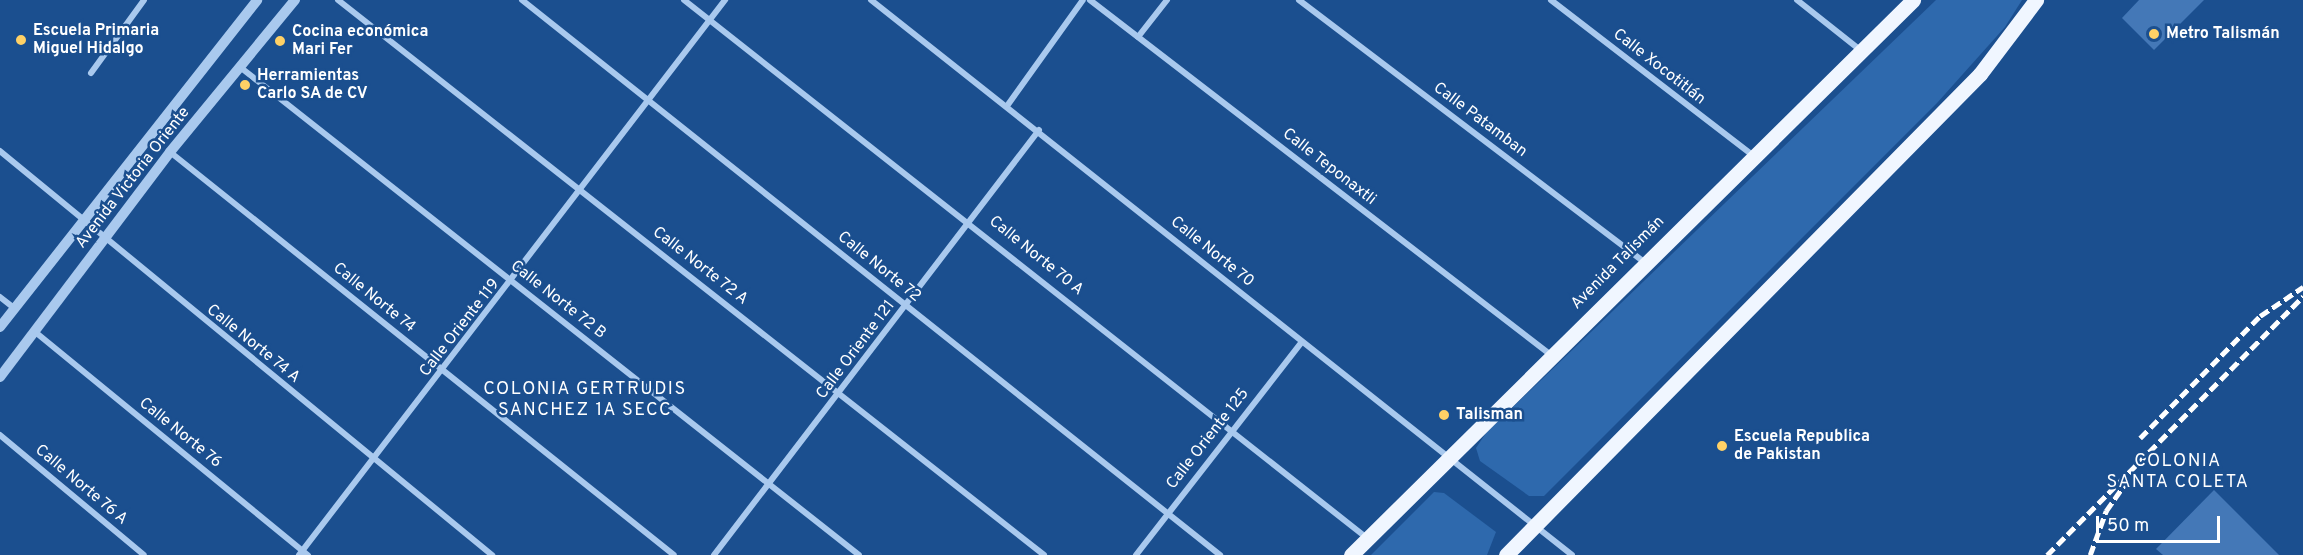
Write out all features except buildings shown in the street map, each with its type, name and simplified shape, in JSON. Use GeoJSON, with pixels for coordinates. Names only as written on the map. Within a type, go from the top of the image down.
{"type":"FeatureCollection","features":[{"type":"Feature","properties":{"kind":"main road","name":"Avenida Talismán"},"geometry":{"type":"LineString","coordinates":[[1351,555],[1752,155],[1913,0]]}},
{"type":"Feature","properties":{"kind":"main road"},"geometry":{"type":"LineString","coordinates":[[1506,555],[1980,74],[2036,0]]}},
{"type":"Feature","properties":{"kind":"street"},"geometry":{"type":"LineString","coordinates":[[91,73],[144,0]]}},
{"type":"Feature","properties":{"kind":"street","name":"Avenida Victoria Oriente"},"geometry":{"type":"LineString","coordinates":[[0,327],[82,218],[257,0]]}},
{"type":"Feature","properties":{"kind":"street","name":"Avenida Victoria Oriente"},"geometry":{"type":"LineString","coordinates":[[0,377],[170,152],[295,0]]}},
{"type":"Feature","properties":{"kind":"street","name":"Calle Norte 72 A"},"geometry":{"type":"LineString","coordinates":[[338,0],[1044,555]]}},
{"type":"Feature","properties":{"kind":"street","name":"Calle Norte 72"},"geometry":{"type":"LineString","coordinates":[[522,0],[1220,555]]}},
{"type":"Feature","properties":{"kind":"street","name":"Calle Norte 70 A"},"geometry":{"type":"LineString","coordinates":[[684,0],[971,221],[1367,538]]}},
{"type":"Feature","properties":{"kind":"street","name":"Calle Oriente 119"},"geometry":{"type":"LineString","coordinates":[[303,554],[725,0]]}},
{"type":"Feature","properties":{"kind":"street","name":"Calle Norte 70"},"geometry":{"type":"LineString","coordinates":[[871,0],[1039,130],[1572,555]]}},
{"type":"Feature","properties":{"kind":"street"},"geometry":{"type":"LineString","coordinates":[[1007,106],[1083,0]]}},
{"type":"Feature","properties":{"kind":"street","name":"Calle Teponaxtli"},"geometry":{"type":"LineString","coordinates":[[1090,0],[1551,356]]}},
{"type":"Feature","properties":{"kind":"street"},"geometry":{"type":"LineString","coordinates":[[1138,37],[1167,0]]}},
{"type":"Feature","properties":{"kind":"street","name":"Calle Patamban"},"geometry":{"type":"LineString","coordinates":[[1299,0],[1644,262]]}},
{"type":"Feature","properties":{"kind":"street","name":"Calle Xocotitlán"},"geometry":{"type":"LineString","coordinates":[[1551,0],[1752,155]]}},
{"type":"Feature","properties":{"kind":"street"},"geometry":{"type":"LineString","coordinates":[[1797,0],[1860,50]]}},
{"type":"Feature","properties":{"kind":"street","name":"Calle Norte 72 B"},"geometry":{"type":"LineString","coordinates":[[240,67],[859,555]]}},
{"type":"Feature","properties":{"kind":"street","name":"Calle Oriente 121"},"geometry":{"type":"LineString","coordinates":[[714,555],[1039,130]]}},
{"type":"Feature","properties":{"kind":"street","name":"Calle Norte 74 A"},"geometry":{"type":"LineString","coordinates":[[0,151],[82,218],[104,240],[492,555]]}},
{"type":"Feature","properties":{"kind":"street","name":"Calle Norte 74"},"geometry":{"type":"LineString","coordinates":[[170,152],[674,555]]}},
{"type":"Feature","properties":{"kind":"street"},"geometry":{"type":"LineString","coordinates":[[0,297],[14,308]]}},
{"type":"Feature","properties":{"kind":"street","name":"Calle Norte 76"},"geometry":{"type":"LineString","coordinates":[[34,331],[303,554]]}},
{"type":"Feature","properties":{"kind":"street","name":"Calle Oriente 125"},"geometry":{"type":"LineString","coordinates":[[1136,555],[1302,342]]}},
{"type":"Feature","properties":{"kind":"street","name":"Calle Norte 76 A"},"geometry":{"type":"LineString","coordinates":[[0,435],[144,555]]}},
{"type":"Feature","properties":{"kind":"shaded area"},"geometry":{"type":"Polygon","coordinates":[[[1936,0],[2022,0],[2005,27],[1937,103],[1544,496],[1529,496],[1480,461],[1476,448],[1486,433],[1936,0]]]}},
{"type":"Feature","properties":{"kind":"shaded area"},"geometry":{"type":"Polygon","coordinates":[[[1434,492],[1444,493],[1496,532],[1487,555],[1371,555],[1434,492]]]}},
{"type":"Feature","properties":{"kind":"railway"},"geometry":{"type":"LineString","coordinates":[[2140,438],[2260,316],[2303,287]]}},
{"type":"Feature","properties":{"kind":"railway"},"geometry":{"type":"LineString","coordinates":[[2047,555],[2303,296]]}},
{"type":"Feature","properties":{"kind":"railway"},"geometry":{"type":"LineString","coordinates":[[2090,555],[2106,511],[2124,485]]}},
{"type":"Feature","properties":{"kind":"place","name":"Metro Talismán"},"geometry":{"type":"Point","coordinates":[2154,34]}},
{"type":"Feature","properties":{"kind":"place","name":"Escuela Primaria Miguel Hidalgo"},"geometry":{"type":"Point","coordinates":[21,40]}},
{"type":"Feature","properties":{"kind":"place","name":"Cocina económica Mari Fer"},"geometry":{"type":"Point","coordinates":[280,41]}},
{"type":"Feature","properties":{"kind":"place","name":"Herramientas Carlo SA de CV"},"geometry":{"type":"Point","coordinates":[245,85]}},
{"type":"Feature","properties":{"kind":"place","name":"Talisman"},"geometry":{"type":"Point","coordinates":[1444,415]}},
{"type":"Feature","properties":{"kind":"place","name":"Escuela Republica de Pakistan"},"geometry":{"type":"Point","coordinates":[1722,446]}},
{"type":"Feature","properties":{"kind":"district","name":"COLONIA GERTRUDIS SANCHEZ 1A SECC"},"geometry":{"type":"Point","coordinates":[585,401]}},
{"type":"Feature","properties":{"kind":"district","name":"COLONIA SANTA COLETA"},"geometry":{"type":"Point","coordinates":[2178,473]}}]}
